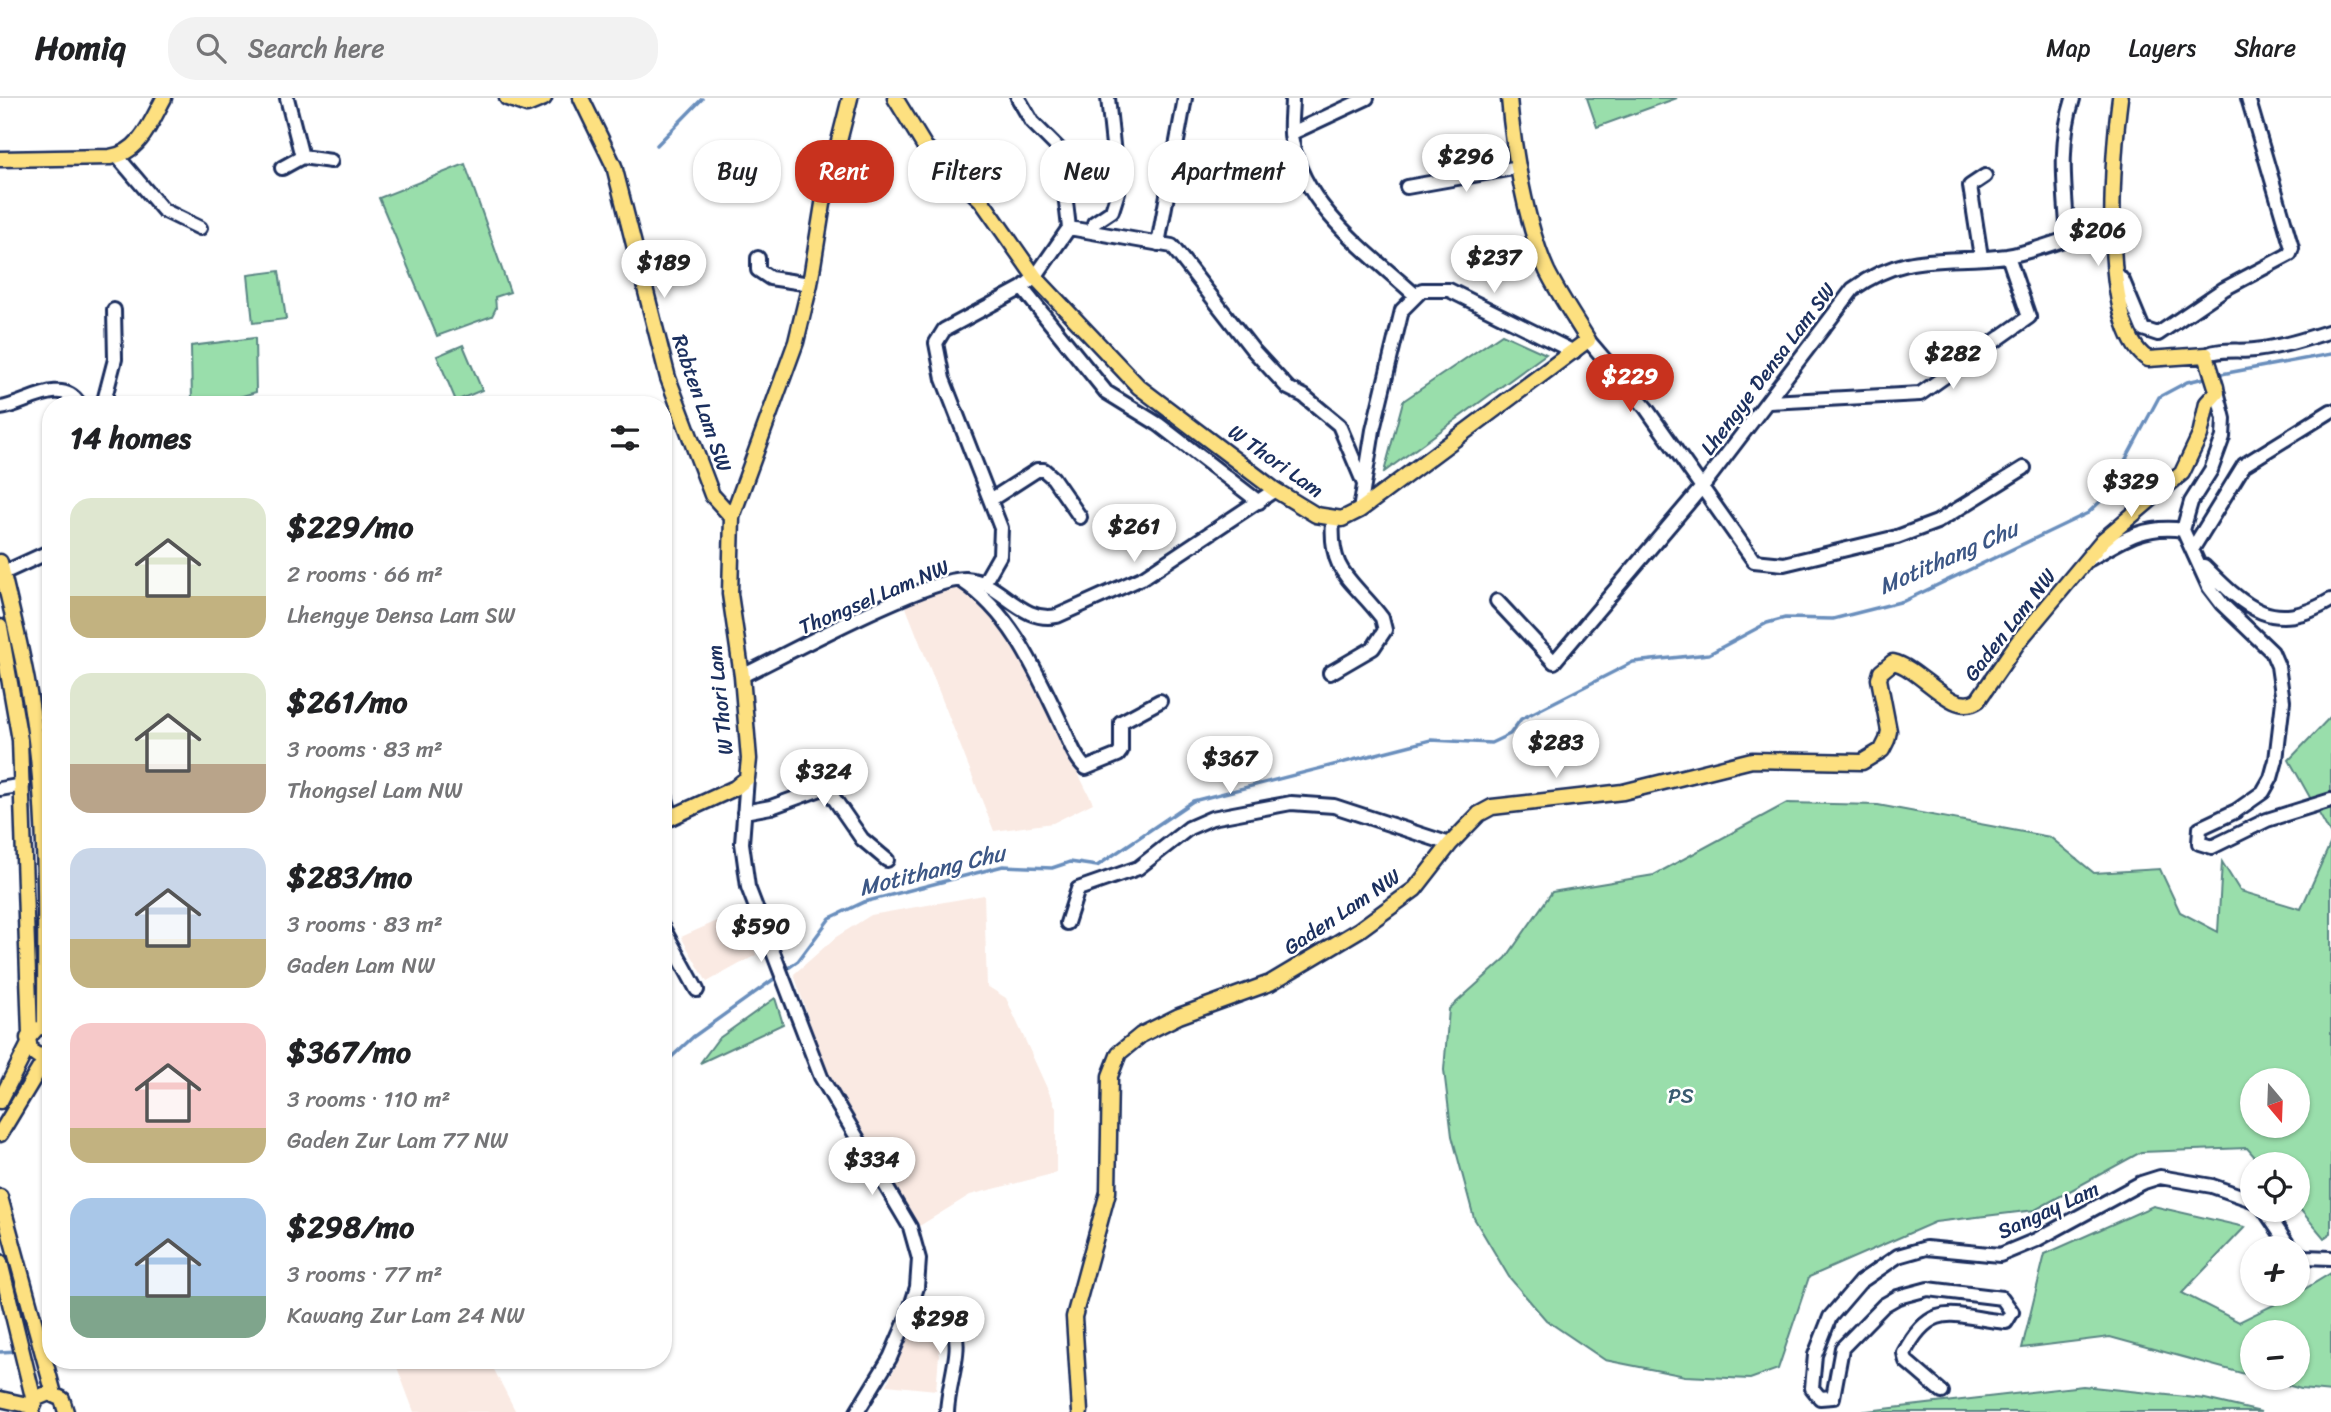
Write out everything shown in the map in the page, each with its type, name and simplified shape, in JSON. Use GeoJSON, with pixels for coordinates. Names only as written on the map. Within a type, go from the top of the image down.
{"type":"FeatureCollection","features":[{"type":"Feature","properties":{"kind":"main road"},"geometry":{"type":"LineString","coordinates":[[0,159],[117,156],[127,153],[137,144],[164,98]]}},
{"type":"Feature","properties":{"kind":"main road"},"geometry":{"type":"LineString","coordinates":[[507,98],[527,105],[544,98]]}},
{"type":"Feature","properties":{"kind":"main road","name":"Rabten Lam SW"},"geometry":{"type":"LineString","coordinates":[[581,98],[614,166],[648,309],[672,388],[712,495],[732,517]]}},
{"type":"Feature","properties":{"kind":"main road","name":"W Thori Lam"},"geometry":{"type":"LineString","coordinates":[[672,817],[735,788],[747,778],[749,759],[742,676],[730,594],[732,517],[751,458],[775,405],[810,284],[823,204],[842,120],[850,98]]}},
{"type":"Feature","properties":{"kind":"main road","name":"W Thori Lam"},"geometry":{"type":"LineString","coordinates":[[842,120],[862,98]]}},
{"type":"Feature","properties":{"kind":"main road"},"geometry":{"type":"LineString","coordinates":[[1509,98],[1519,167],[1548,271],[1588,340]]}},
{"type":"Feature","properties":{"kind":"main road"},"geometry":{"type":"LineString","coordinates":[[2120,98],[2111,176],[2112,228],[2116,273],[2126,328],[2133,344],[2144,356],[2153,359],[2208,361],[2217,390]]}},
{"type":"Feature","properties":{"kind":"main road","name":"W Thori Lam"},"geometry":{"type":"LineString","coordinates":[[894,100],[925,147],[982,200],[1035,277],[1139,387],[1275,490],[1316,515],[1333,520],[1360,510],[1588,340]]}},
{"type":"Feature","properties":{"kind":"main road","name":"Gaden Lam NW"},"geometry":{"type":"LineString","coordinates":[[1080,1412],[1074,1317],[1108,1192],[1110,1076],[1119,1053],[1163,1023],[1270,983],[1305,965],[1415,889],[1450,844],[1479,814],[1492,807],[1623,792],[1752,760],[1782,758],[1853,763],[1873,757],[1882,750],[1889,731],[1880,679],[1886,665],[1902,664],[1957,704],[1971,705],[1978,700],[2018,642],[2112,531],[2182,473],[2200,435],[2207,403],[2217,390]]}},
{"type":"Feature","properties":{"kind":"main road"},"geometry":{"type":"LineString","coordinates":[[1,567],[23,659],[36,740],[42,845]]}},
{"type":"Feature","properties":{"kind":"main road"},"geometry":{"type":"LineString","coordinates":[[0,627],[18,727],[23,785],[29,1040],[33,1054],[42,1055]]}},
{"type":"Feature","properties":{"kind":"main road"},"geometry":{"type":"LineString","coordinates":[[1,1097],[29,1040],[37,1029],[42,1029]]}},
{"type":"Feature","properties":{"kind":"main road"},"geometry":{"type":"LineString","coordinates":[[0,1134],[42,1066]]}},
{"type":"Feature","properties":{"kind":"main road"},"geometry":{"type":"LineString","coordinates":[[0,1197],[42,1348]]}},
{"type":"Feature","properties":{"kind":"main road"},"geometry":{"type":"LineString","coordinates":[[0,1262],[30,1381],[32,1406]]}},
{"type":"Feature","properties":{"kind":"main road"},"geometry":{"type":"LineString","coordinates":[[48,1369],[65,1405]]}},
{"type":"Feature","properties":{"kind":"main road"},"geometry":{"type":"LineString","coordinates":[[32,1406],[40,1395],[65,1405]]}},
{"type":"Feature","properties":{"kind":"main road"},"geometry":{"type":"LineString","coordinates":[[0,1399],[32,1406]]}},
{"type":"Feature","properties":{"kind":"main road"},"geometry":{"type":"LineString","coordinates":[[0,1408],[11,1412]]}},
{"type":"Feature","properties":{"kind":"street"},"geometry":{"type":"LineString","coordinates":[[287,98],[302,157]]}},
{"type":"Feature","properties":{"kind":"street"},"geometry":{"type":"LineString","coordinates":[[985,583],[1000,555],[1002,544],[998,515],[943,379],[936,343],[944,330],[1022,288],[1035,277],[1069,228],[1060,150],[1032,122],[1018,98]]}},
{"type":"Feature","properties":{"kind":"street"},"geometry":{"type":"LineString","coordinates":[[1092,232],[1094,223],[1112,211],[1118,192],[1108,98]]}},
{"type":"Feature","properties":{"kind":"street"},"geometry":{"type":"LineString","coordinates":[[1158,244],[1185,98]]}},
{"type":"Feature","properties":{"kind":"street"},"geometry":{"type":"LineString","coordinates":[[1292,98],[1291,140],[1304,177],[1314,194],[1369,255],[1415,295]]}},
{"type":"Feature","properties":{"kind":"street"},"geometry":{"type":"LineString","coordinates":[[1292,133],[1367,98]]}},
{"type":"Feature","properties":{"kind":"street"},"geometry":{"type":"LineString","coordinates":[[2116,273],[2123,281],[2143,329],[2158,334],[2224,289],[2290,254],[2292,248],[2248,98]]}},
{"type":"Feature","properties":{"kind":"street"},"geometry":{"type":"LineString","coordinates":[[2068,238],[2062,144],[2073,99]]}},
{"type":"Feature","properties":{"kind":"street"},"geometry":{"type":"LineString","coordinates":[[117,156],[163,210],[200,228]]}},
{"type":"Feature","properties":{"kind":"street"},"geometry":{"type":"LineString","coordinates":[[282,168],[302,157],[331,161]]}},
{"type":"Feature","properties":{"kind":"street"},"geometry":{"type":"LineString","coordinates":[[1407,187],[1519,167]]}},
{"type":"Feature","properties":{"kind":"street"},"geometry":{"type":"LineString","coordinates":[[1981,257],[1970,186],[1984,176]]}},
{"type":"Feature","properties":{"kind":"street"},"geometry":{"type":"LineString","coordinates":[[1069,228],[1172,246],[1253,350],[1288,388],[1304,396],[1339,425],[1364,484]]}},
{"type":"Feature","properties":{"kind":"street","name":"Lhengye Densa Lam SW"},"geometry":{"type":"LineString","coordinates":[[1497,601],[1554,662],[1702,487],[1853,289],[1867,279],[1888,268],[1927,259],[2008,256],[2099,228],[2112,228]]}},
{"type":"Feature","properties":{"kind":"street"},"geometry":{"type":"LineString","coordinates":[[1769,402],[1920,394],[2029,317],[2008,256]]}},
{"type":"Feature","properties":{"kind":"street"},"geometry":{"type":"LineString","coordinates":[[758,258],[758,270],[764,276],[810,284]]}},
{"type":"Feature","properties":{"kind":"street"},"geometry":{"type":"LineString","coordinates":[[1022,288],[1106,392],[1158,424],[1259,502]]}},
{"type":"Feature","properties":{"kind":"street"},"geometry":{"type":"LineString","coordinates":[[1360,510],[1373,429],[1402,310],[1415,295],[1422,290],[1449,290],[1574,352]]}},
{"type":"Feature","properties":{"kind":"street"},"geometry":{"type":"LineString","coordinates":[[105,396],[115,359],[114,310]]}},
{"type":"Feature","properties":{"kind":"street"},"geometry":{"type":"LineString","coordinates":[[2208,361],[2214,351],[2254,350],[2294,343],[2331,331]]}},
{"type":"Feature","properties":{"kind":"street","name":"Lhengye Densa Lam SW"},"geometry":{"type":"LineString","coordinates":[[1588,340],[1647,408],[1754,561],[1772,565],[1871,545],[1912,531],[1937,522],[2024,468]]}},
{"type":"Feature","properties":{"kind":"street"},"geometry":{"type":"LineString","coordinates":[[2217,390],[2224,419],[2224,437],[2211,470],[2191,502],[2183,530],[2201,564],[2209,587],[2222,604],[2272,652],[2278,666],[2283,701],[2272,779],[2250,802],[2200,828],[2199,843],[2213,847],[2267,820],[2331,800]]}},
{"type":"Feature","properties":{"kind":"street"},"geometry":{"type":"LineString","coordinates":[[0,408],[45,392],[69,396]]}},
{"type":"Feature","properties":{"kind":"street"},"geometry":{"type":"LineString","coordinates":[[2193,548],[2244,465],[2331,411]]}},
{"type":"Feature","properties":{"kind":"street"},"geometry":{"type":"LineString","coordinates":[[992,499],[1037,470],[1044,470],[1053,478],[1080,517]]}},
{"type":"Feature","properties":{"kind":"street","name":"Thongsel Lam NW"},"geometry":{"type":"LineString","coordinates":[[742,676],[878,611],[960,579],[985,583],[1033,615],[1044,619],[1057,615],[1144,577],[1275,490]]}},
{"type":"Feature","properties":{"kind":"street"},"geometry":{"type":"LineString","coordinates":[[1330,673],[1373,648],[1385,630],[1377,611],[1335,559],[1331,546],[1333,520]]}},
{"type":"Feature","properties":{"kind":"street"},"geometry":{"type":"LineString","coordinates":[[2090,559],[2126,538],[2146,531],[2162,527],[2183,530]]}},
{"type":"Feature","properties":{"kind":"street"},"geometry":{"type":"LineString","coordinates":[[1,567],[42,554]]}},
{"type":"Feature","properties":{"kind":"street"},"geometry":{"type":"LineString","coordinates":[[2201,564],[2249,607],[2267,615],[2288,617],[2307,614],[2331,600]]}},
{"type":"Feature","properties":{"kind":"street"},"geometry":{"type":"LineString","coordinates":[[960,579],[985,596],[1003,617],[1033,666],[1086,768],[1118,755],[1121,751],[1121,722],[1160,701]]}},
{"type":"Feature","properties":{"kind":"street"},"geometry":{"type":"LineString","coordinates":[[747,778],[744,872],[764,929],[821,1077],[914,1238],[920,1271],[913,1302],[890,1359],[859,1411]]}},
{"type":"Feature","properties":{"kind":"street"},"geometry":{"type":"LineString","coordinates":[[1,787],[23,785]]}},
{"type":"Feature","properties":{"kind":"street"},"geometry":{"type":"LineString","coordinates":[[744,812],[771,807],[826,787],[862,839],[887,860]]}},
{"type":"Feature","properties":{"kind":"street"},"geometry":{"type":"LineString","coordinates":[[1067,923],[1078,890],[1124,875],[1189,828],[1232,813],[1314,803],[1334,806],[1450,844]]}},
{"type":"Feature","properties":{"kind":"street"},"geometry":{"type":"LineString","coordinates":[[672,944],[697,990]]}},
{"type":"Feature","properties":{"kind":"street","name":"Sangay Lam"},"geometry":{"type":"LineString","coordinates":[[1942,1392],[1906,1361],[1904,1353],[1910,1342],[1921,1326],[1938,1315],[1977,1316],[2006,1322],[2012,1312],[2002,1298],[1928,1289],[1898,1297],[1884,1305],[1842,1348],[1833,1397],[1820,1398],[1812,1388],[1815,1354],[1830,1317],[1860,1282],[1898,1256],[1926,1248],[2000,1255],[2036,1240],[2141,1183],[2160,1177],[2212,1186],[2240,1196]]}},
{"type":"Feature","properties":{"kind":"street"},"geometry":{"type":"LineString","coordinates":[[2310,1257],[2331,1258]]}},
{"type":"Feature","properties":{"kind":"street"},"geometry":{"type":"LineString","coordinates":[[913,1302],[934,1306],[951,1322],[959,1344],[947,1412]]}},
{"type":"Feature","properties":{"kind":"shaded area"},"geometry":{"type":"Polygon","coordinates":[[[950,587],[962,590],[988,608],[1008,634],[1093,803],[1053,823],[994,831],[905,605],[950,587]]]}},
{"type":"Feature","properties":{"kind":"shaded area"},"geometry":{"type":"Polygon","coordinates":[[[984,895],[987,986],[1006,998],[1056,1108],[1056,1173],[970,1195],[916,1228],[830,1085],[794,974],[836,937],[871,915],[984,895]]]}},
{"type":"Feature","properties":{"kind":"shaded area"},"geometry":{"type":"Polygon","coordinates":[[[740,911],[756,955],[707,982],[681,937],[740,911]]]}},
{"type":"Feature","properties":{"kind":"shaded area"},"geometry":{"type":"Polygon","coordinates":[[[915,1321],[927,1328],[940,1344],[936,1390],[887,1385],[915,1321]]]}},
{"type":"Feature","properties":{"kind":"shaded area"},"geometry":{"type":"Polygon","coordinates":[[[398,1369],[494,1369],[516,1412],[414,1412],[398,1369]]]}},
{"type":"Feature","properties":{"kind":"green space"},"geometry":{"type":"Polygon","coordinates":[[[1587,98],[1677,98],[1597,127],[1587,98]]]}},
{"type":"Feature","properties":{"kind":"green space"},"geometry":{"type":"Polygon","coordinates":[[[465,164],[510,292],[495,297],[496,308],[492,316],[437,336],[379,198],[465,164]]]}},
{"type":"Feature","properties":{"kind":"green space"},"geometry":{"type":"Polygon","coordinates":[[[279,271],[286,319],[253,323],[248,275],[279,271]]]}},
{"type":"Feature","properties":{"kind":"green space"},"geometry":{"type":"Polygon","coordinates":[[[1502,334],[1546,354],[1384,472],[1403,401],[1502,334]]]}},
{"type":"Feature","properties":{"kind":"green space"},"geometry":{"type":"Polygon","coordinates":[[[255,338],[256,392],[242,396],[192,396],[191,346],[255,338]]]}},
{"type":"Feature","properties":{"kind":"green space"},"geometry":{"type":"Polygon","coordinates":[[[463,345],[482,390],[468,396],[454,396],[437,356],[463,345]]]}},
{"type":"Feature","properties":{"kind":"green space"},"geometry":{"type":"Polygon","coordinates":[[[2331,716],[2331,835],[2289,760],[2331,716]]]}},
{"type":"Feature","properties":{"kind":"green space","name":"PS"},"geometry":{"type":"Polygon","coordinates":[[[1787,803],[1878,805],[2050,837],[2094,873],[2160,869],[2180,912],[2218,932],[2222,862],[2240,891],[2301,909],[2331,842],[2331,1233],[2324,1238],[2310,1221],[2310,1152],[2250,1152],[2247,1148],[2141,1152],[2035,1210],[1935,1222],[1809,1277],[1778,1369],[1750,1379],[1685,1376],[1605,1360],[1546,1320],[1509,1277],[1474,1218],[1452,1136],[1444,1070],[1449,1009],[1506,958],[1552,892],[1654,875],[1787,803]]]}},
{"type":"Feature","properties":{"kind":"green space"},"geometry":{"type":"Polygon","coordinates":[[[775,998],[783,1024],[700,1063],[718,1039],[775,998]]]}},
{"type":"Feature","properties":{"kind":"green space"},"geometry":{"type":"Polygon","coordinates":[[[2153,1206],[2245,1227],[2182,1293],[2240,1322],[2240,1373],[2110,1337],[2022,1348],[2045,1254],[2153,1206]]]}},
{"type":"Feature","properties":{"kind":"green space"},"geometry":{"type":"Polygon","coordinates":[[[2331,1273],[2331,1392],[2310,1390],[2310,1320],[2243,1320],[2272,1306],[2310,1306],[2310,1286],[2331,1273]]]}},
{"type":"Feature","properties":{"kind":"green space"},"geometry":{"type":"Polygon","coordinates":[[[2083,1386],[2205,1399],[2261,1412],[1858,1412],[2083,1386]]]}},
{"type":"Feature","properties":{"kind":"waterway"},"geometry":{"type":"LineString","coordinates":[[657,145],[702,99]]}},
{"type":"Feature","properties":{"kind":"waterway","name":"Motithang Chu"},"geometry":{"type":"LineString","coordinates":[[2216,375],[2331,354]]}},
{"type":"Feature","properties":{"kind":"waterway","name":"Motithang Chu"},"geometry":{"type":"LineString","coordinates":[[784,971],[798,961],[830,918],[864,902],[1003,866],[1052,868],[1070,862],[1097,866],[1193,801],[1431,740],[1491,743],[1510,734],[1521,719],[1633,662],[1709,654],[1767,623],[1785,618],[1833,619],[1904,601],[2088,513],[2106,496],[2159,397],[2187,382],[2209,377]]}},
{"type":"Feature","properties":{"kind":"waterway","name":"Motithang Chu"},"geometry":{"type":"LineString","coordinates":[[672,1057],[693,1037],[778,976]]}},
{"type":"Feature","properties":{"kind":"waterway","name":"Motithang Chu"},"geometry":{"type":"LineString","coordinates":[[0,1352],[18,1351]]}}]}
